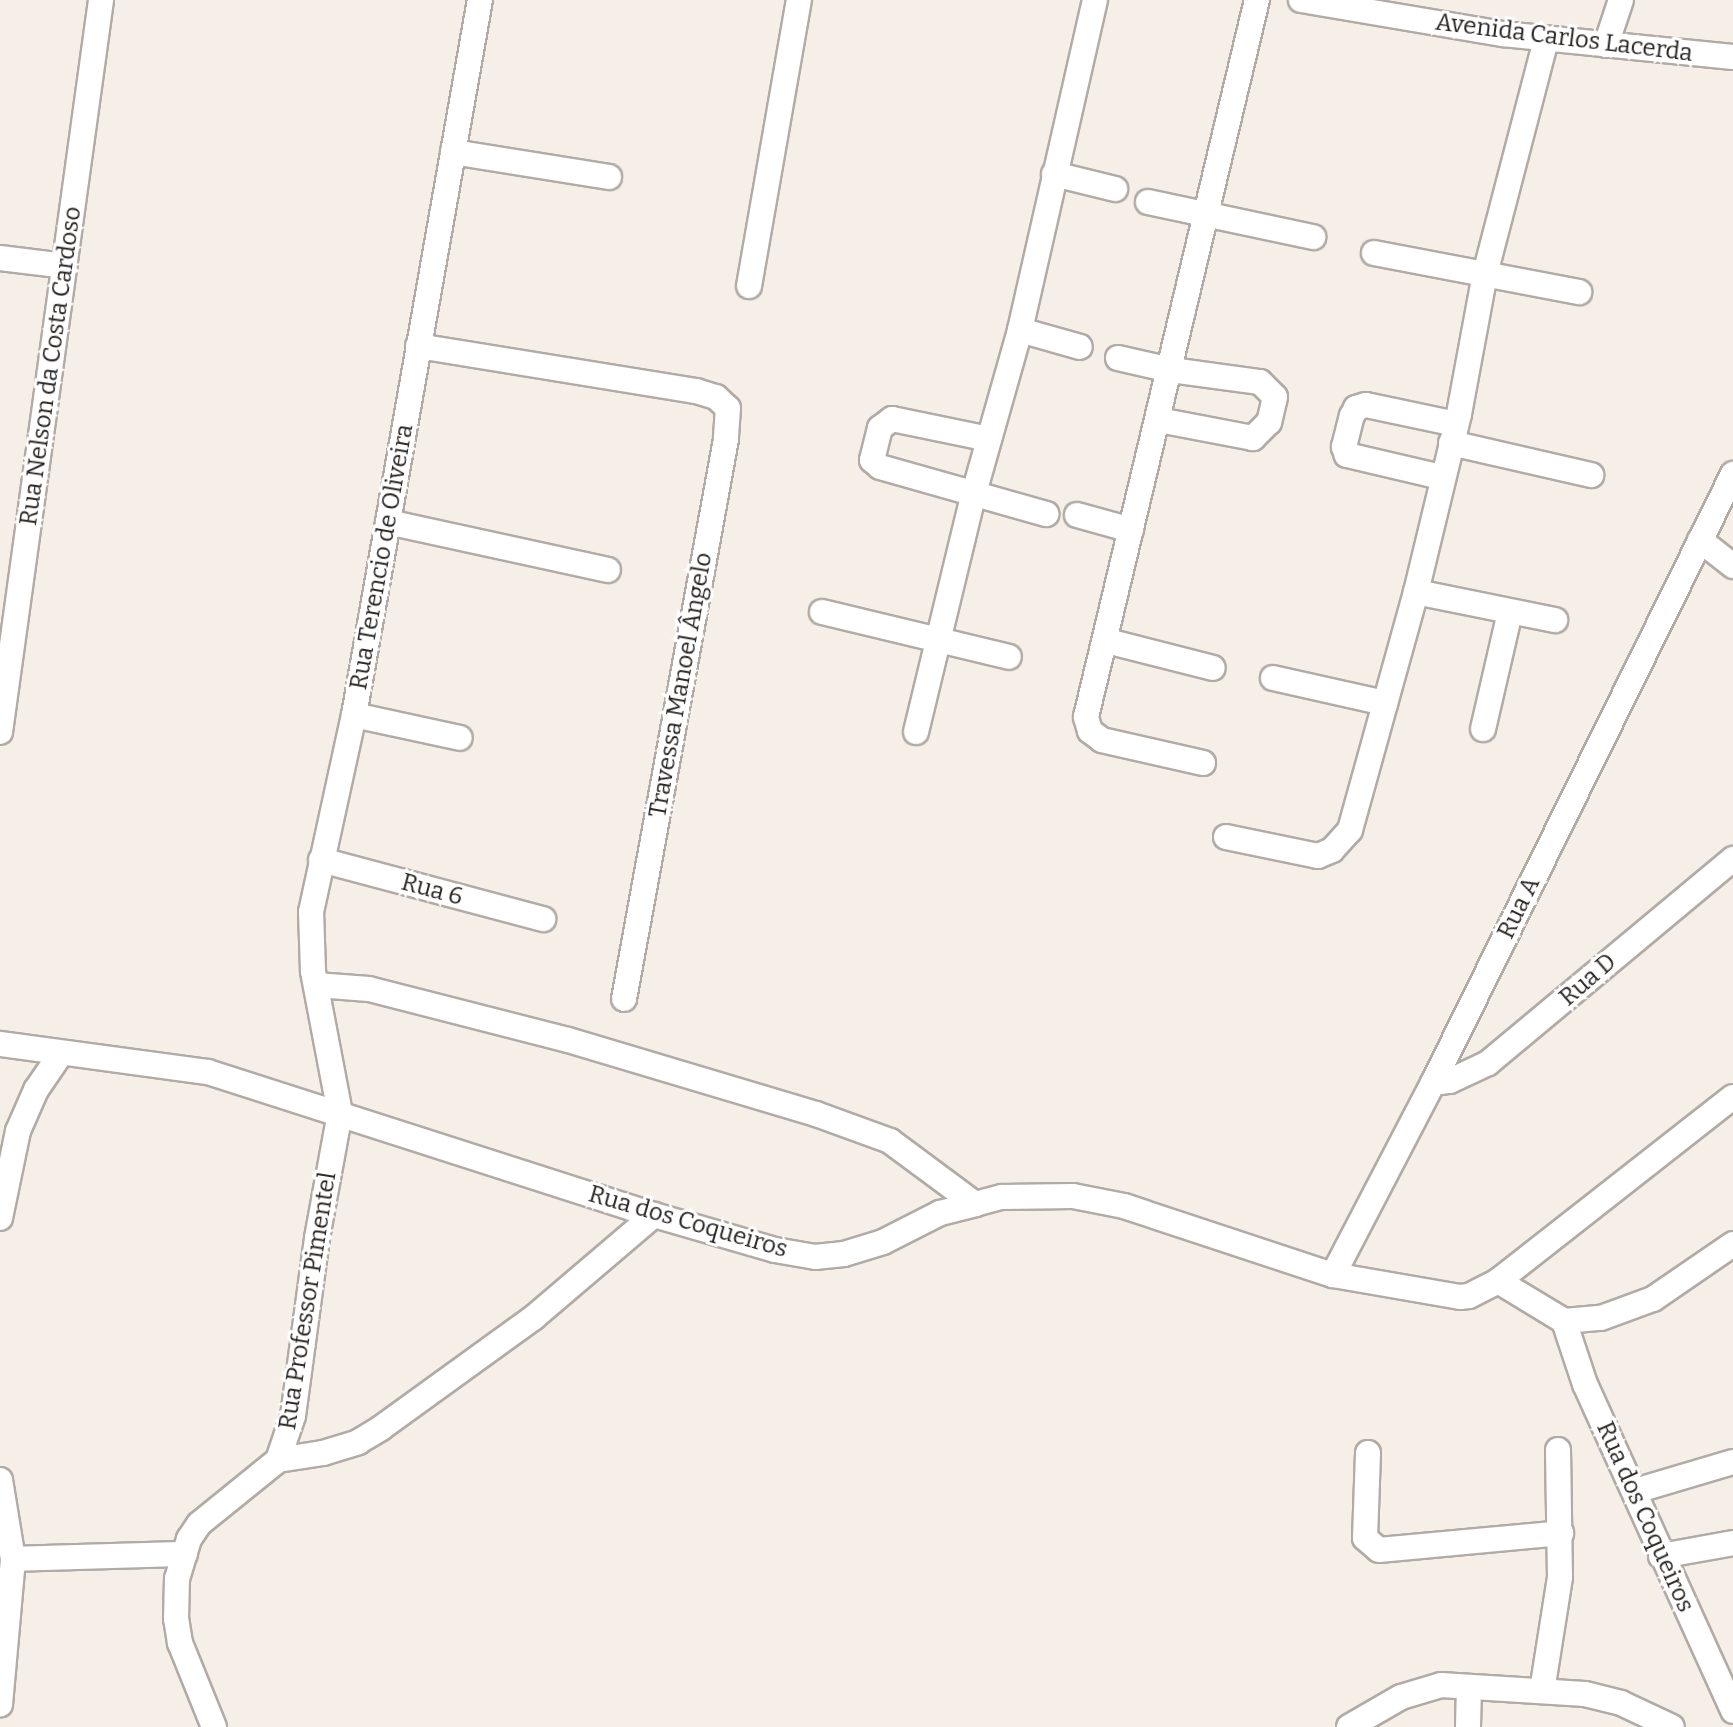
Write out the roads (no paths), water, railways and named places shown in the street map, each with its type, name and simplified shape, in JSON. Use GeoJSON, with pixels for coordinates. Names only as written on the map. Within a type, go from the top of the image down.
{"type":"FeatureCollection","features":[{"type":"Feature","properties":{"kind":"street","name":"Rua Nelson da Costa Cardoso"},"geometry":{"type":"LineString","coordinates":[[0,732],[101,0]]}},
{"type":"Feature","properties":{"kind":"street","name":"Rua Terencio de Oliveira"},"geometry":{"type":"LineString","coordinates":[[340,1113],[310,937],[321,860],[354,715],[480,0]]}},
{"type":"Feature","properties":{"kind":"street"},"geometry":{"type":"LineString","coordinates":[[749,286],[799,0]]}},
{"type":"Feature","properties":{"kind":"street"},"geometry":{"type":"LineString","coordinates":[[916,732],[974,493],[1020,330],[1095,0]]}},
{"type":"Feature","properties":{"kind":"street"},"geometry":{"type":"LineString","coordinates":[[1203,763],[1102,740],[1092,734],[1086,717],[1107,641],[1257,0]]}},
{"type":"Feature","properties":{"kind":"street","name":"Avenida Carlos Lacerda"},"geometry":{"type":"LineString","coordinates":[[1301,0],[1412,10],[1546,39],[1733,57]]}},
{"type":"Feature","properties":{"kind":"street"},"geometry":{"type":"LineString","coordinates":[[1606,45],[1621,0]]}},
{"type":"Feature","properties":{"kind":"street"},"geometry":{"type":"LineString","coordinates":[[1226,837],[1318,856],[1332,850],[1350,830],[1416,592],[1453,434],[1485,274],[1546,39]]}},
{"type":"Feature","properties":{"kind":"street"},"geometry":{"type":"LineString","coordinates":[[453,152],[609,177]]}},
{"type":"Feature","properties":{"kind":"street"},"geometry":{"type":"LineString","coordinates":[[1054,174],[1115,189]]}},
{"type":"Feature","properties":{"kind":"street"},"geometry":{"type":"LineString","coordinates":[[1148,202],[1313,237]]}},
{"type":"Feature","properties":{"kind":"street"},"geometry":{"type":"LineString","coordinates":[[1374,253],[1579,292]]}},
{"type":"Feature","properties":{"kind":"street"},"geometry":{"type":"LineString","coordinates":[[0,258],[65,266]]}},
{"type":"Feature","properties":{"kind":"street"},"geometry":{"type":"LineString","coordinates":[[1020,330],[1080,347]]}},
{"type":"Feature","properties":{"kind":"street","name":"Travessa Manoel Ângelo"},"geometry":{"type":"LineString","coordinates":[[418,346],[696,391],[716,397],[730,415],[624,999]]}},
{"type":"Feature","properties":{"kind":"street"},"geometry":{"type":"LineString","coordinates":[[1118,358],[1171,370],[1260,382],[1270,388],[1275,402],[1262,434],[1253,438],[1159,420]]}},
{"type":"Feature","properties":{"kind":"street"},"geometry":{"type":"LineString","coordinates":[[1441,477],[1347,455],[1344,447],[1356,408],[1366,405],[1591,475]]}},
{"type":"Feature","properties":{"kind":"street"},"geometry":{"type":"LineString","coordinates":[[989,439],[892,419],[880,428],[872,456],[880,467],[1046,514]]}},
{"type":"Feature","properties":{"kind":"street","name":"Rua A"},"geometry":{"type":"LineString","coordinates":[[1333,1275],[1433,1083],[1733,474]]}},
{"type":"Feature","properties":{"kind":"street"},"geometry":{"type":"LineString","coordinates":[[1077,515],[1131,530]]}},
{"type":"Feature","properties":{"kind":"street"},"geometry":{"type":"LineString","coordinates":[[388,522],[608,570]]}},
{"type":"Feature","properties":{"kind":"street"},"geometry":{"type":"LineString","coordinates":[[1700,540],[1733,566]]}},
{"type":"Feature","properties":{"kind":"street"},"geometry":{"type":"LineString","coordinates":[[1416,592],[1555,620]]}},
{"type":"Feature","properties":{"kind":"street"},"geometry":{"type":"LineString","coordinates":[[822,612],[1009,657]]}},
{"type":"Feature","properties":{"kind":"street"},"geometry":{"type":"LineString","coordinates":[[1483,729],[1510,612]]}},
{"type":"Feature","properties":{"kind":"street"},"geometry":{"type":"LineString","coordinates":[[1107,641],[1213,668]]}},
{"type":"Feature","properties":{"kind":"street"},"geometry":{"type":"LineString","coordinates":[[1273,678],[1385,703]]}},
{"type":"Feature","properties":{"kind":"street"},"geometry":{"type":"LineString","coordinates":[[354,715],[460,738]]}},
{"type":"Feature","properties":{"kind":"street","name":"Rua D"},"geometry":{"type":"LineString","coordinates":[[1433,1083],[1468,1074],[1498,1055],[1733,859]]}},
{"type":"Feature","properties":{"kind":"street","name":"Rua 6"},"geometry":{"type":"LineString","coordinates":[[321,860],[543,919]]}},
{"type":"Feature","properties":{"kind":"street"},"geometry":{"type":"LineString","coordinates":[[316,985],[369,989],[568,1040],[828,1118],[890,1141],[975,1204]]}},
{"type":"Feature","properties":{"kind":"street","name":"Rua dos Coqueiros"},"geometry":{"type":"LineString","coordinates":[[0,1044],[60,1055],[208,1072],[654,1215],[775,1250],[815,1257],[844,1254],[883,1242],[940,1213],[975,1204],[1032,1195],[1073,1196],[1111,1204],[1333,1275],[1460,1297],[1469,1296],[1498,1281],[1733,1097]]}},
{"type":"Feature","properties":{"kind":"street"},"geometry":{"type":"LineString","coordinates":[[0,1218],[24,1115],[60,1055]]}},
{"type":"Feature","properties":{"kind":"street","name":"Rua Professor Pimentel"},"geometry":{"type":"LineString","coordinates":[[214,1727],[180,1643],[176,1619],[177,1579],[189,1539],[210,1513],[278,1460],[293,1416],[317,1238],[340,1113]]}},
{"type":"Feature","properties":{"kind":"street"},"geometry":{"type":"LineString","coordinates":[[278,1460],[323,1453],[358,1442],[381,1428],[533,1318],[654,1215]]}},
{"type":"Feature","properties":{"kind":"street"},"geometry":{"type":"LineString","coordinates":[[1498,1281],[1564,1321],[1626,1311],[1671,1288],[1733,1244]]}},
{"type":"Feature","properties":{"kind":"street","name":"Rua dos Coqueiros"},"geometry":{"type":"LineString","coordinates":[[1564,1321],[1585,1384],[1733,1711]]}},
{"type":"Feature","properties":{"kind":"street"},"geometry":{"type":"LineString","coordinates":[[1542,1691],[1560,1577],[1558,1450]]}},
{"type":"Feature","properties":{"kind":"street"},"geometry":{"type":"LineString","coordinates":[[1368,1453],[1365,1538],[1379,1550],[1561,1533]]}},
{"type":"Feature","properties":{"kind":"street"},"geometry":{"type":"LineString","coordinates":[[1635,1491],[1733,1462]]}},
{"type":"Feature","properties":{"kind":"street"},"geometry":{"type":"LineString","coordinates":[[0,1480],[13,1559],[0,1704]]}},
{"type":"Feature","properties":{"kind":"street"},"geometry":{"type":"LineString","coordinates":[[1661,1556],[1733,1543]]}},
{"type":"Feature","properties":{"kind":"street"},"geometry":{"type":"LineString","coordinates":[[13,1559],[185,1554]]}},
{"type":"Feature","properties":{"kind":"street"},"geometry":{"type":"LineString","coordinates":[[1349,1727],[1417,1690],[1441,1685],[1585,1694],[1621,1703],[1672,1727]]}},
{"type":"Feature","properties":{"kind":"street"},"geometry":{"type":"LineString","coordinates":[[1468,1727],[1469,1687]]}}]}
